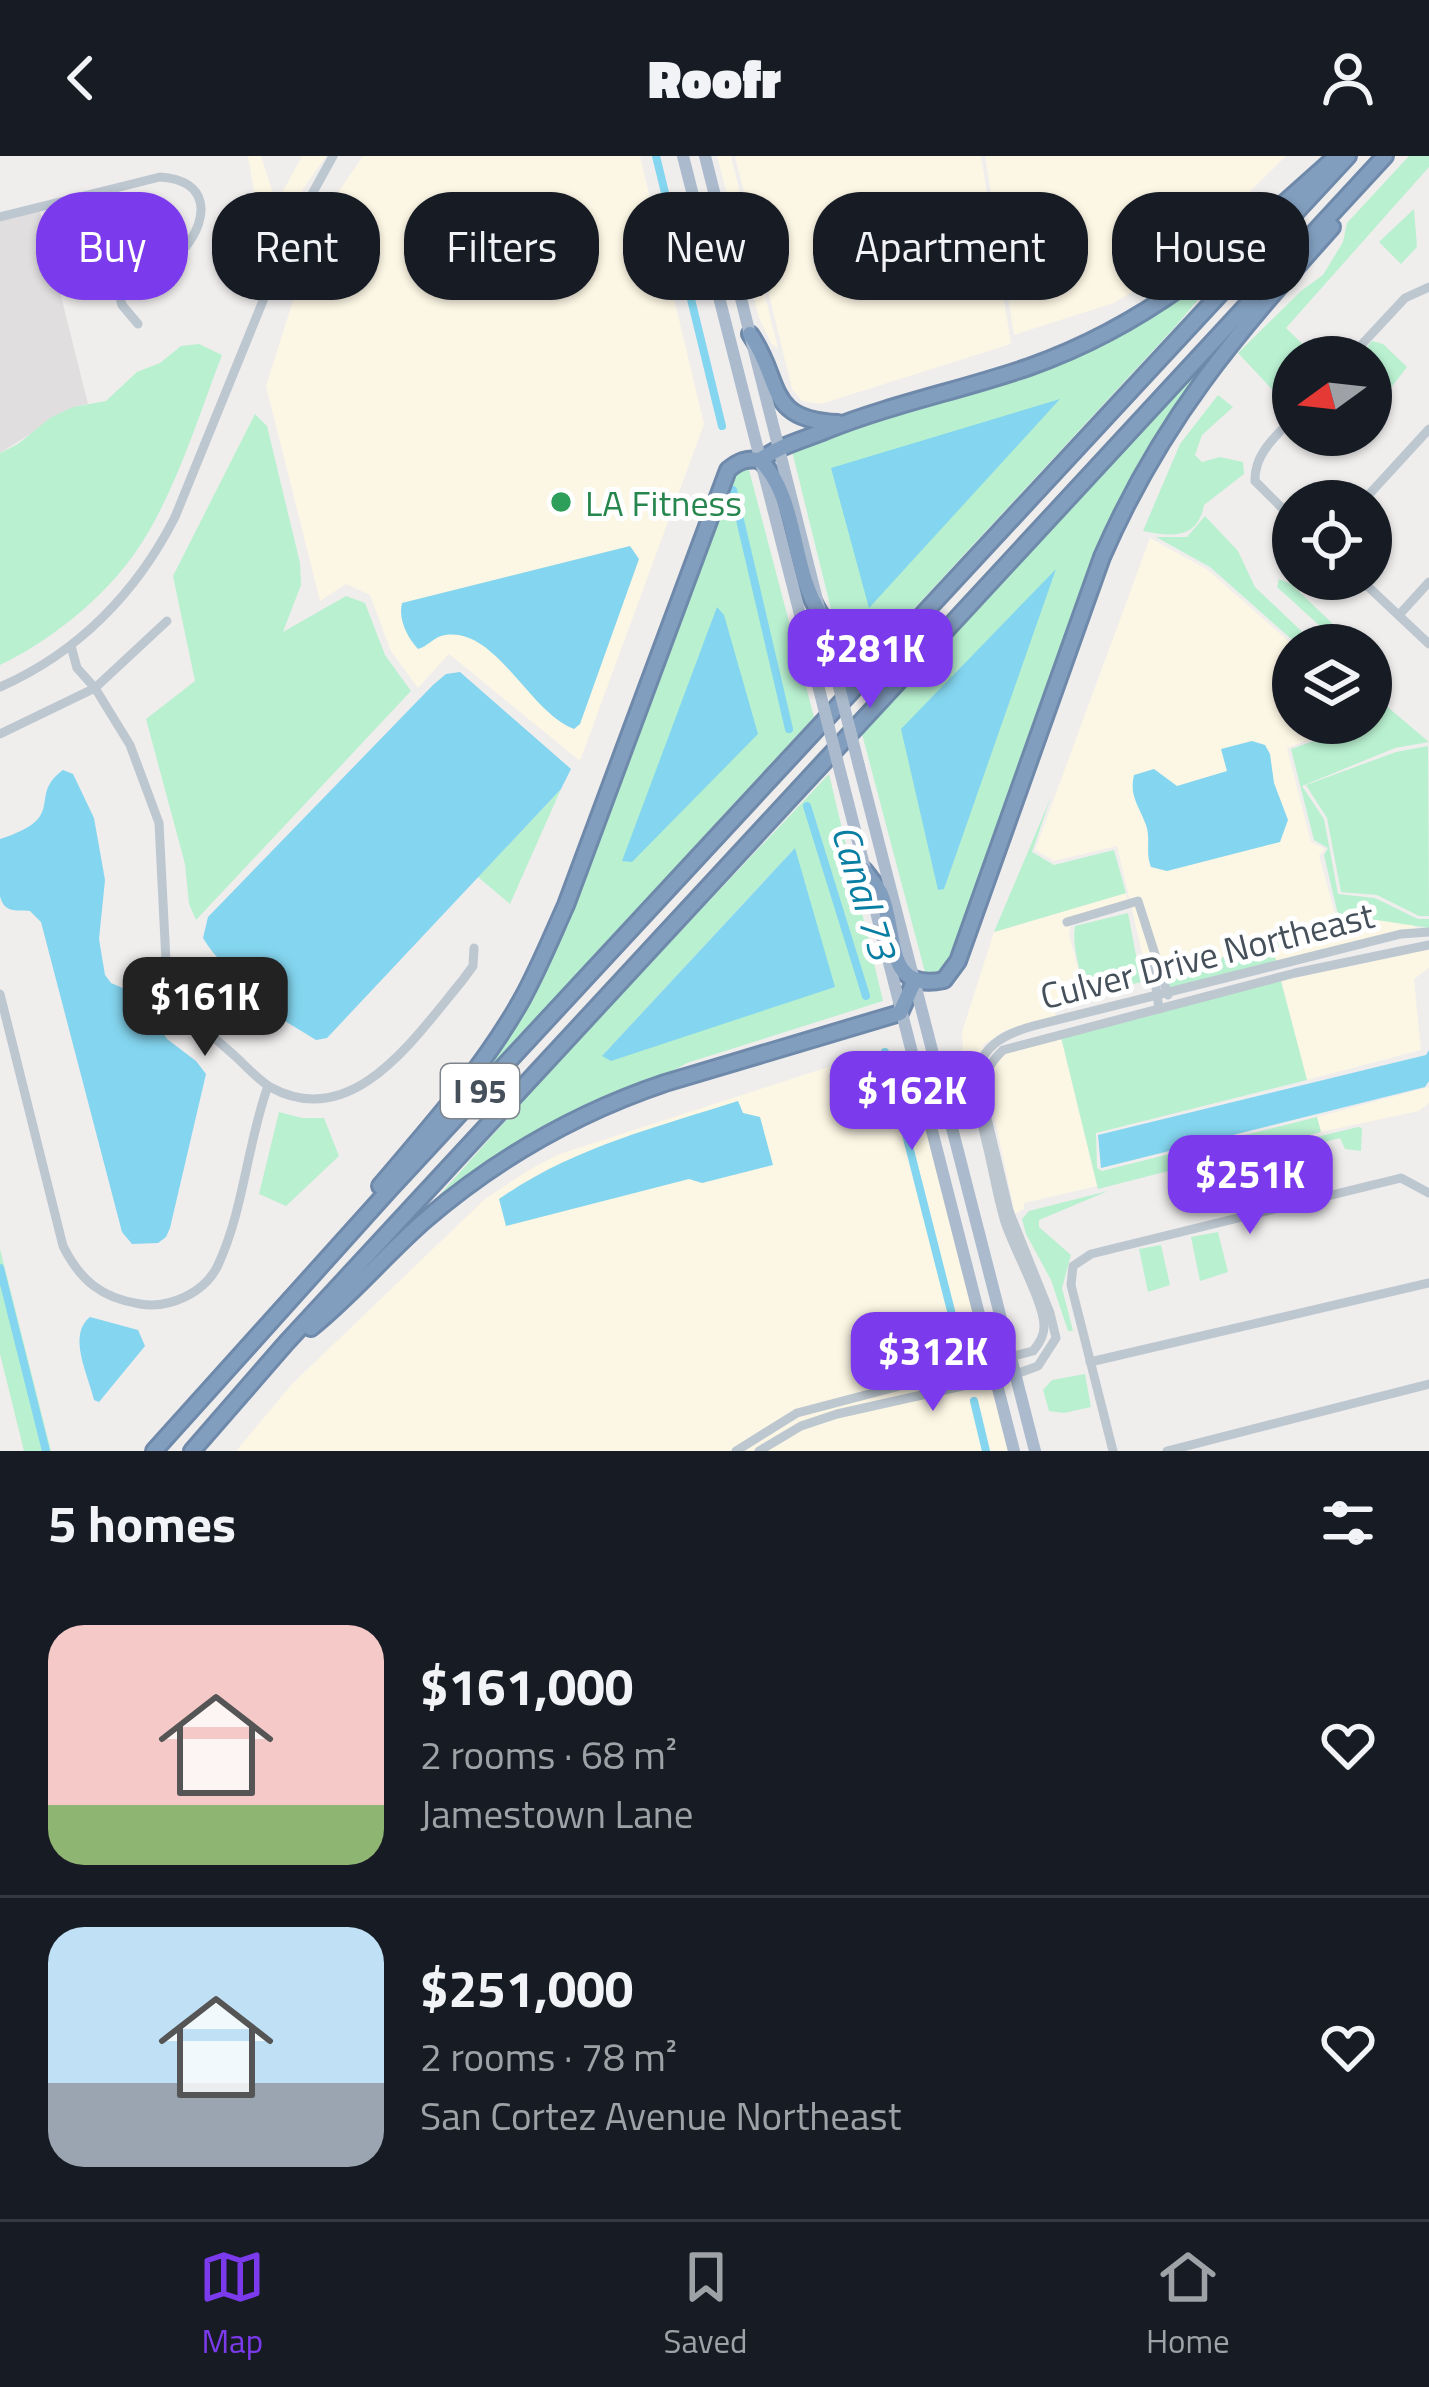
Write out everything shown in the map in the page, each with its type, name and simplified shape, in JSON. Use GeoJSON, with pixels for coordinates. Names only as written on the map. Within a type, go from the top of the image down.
{"type":"FeatureCollection","features":[{"type":"Feature","properties":{"kind":"highway"},"geometry":{"type":"LineString","coordinates":[[760,460],[779,447],[843,423],[1028,367],[1128,322],[1216,265],[1337,156]]}},
{"type":"Feature","properties":{"kind":"highway","name":"I 95"},"geometry":{"type":"LineString","coordinates":[[154,1451],[358,1224],[1348,156]]}},
{"type":"Feature","properties":{"kind":"highway","name":"I 95"},"geometry":{"type":"LineString","coordinates":[[192,1451],[286,1343],[1384,156]]}},
{"type":"Feature","properties":{"kind":"highway"},"geometry":{"type":"LineString","coordinates":[[865,870],[880,894],[897,960],[914,982],[944,980],[958,961],[1102,557],[1130,494],[1197,384],[1336,222],[1365,178]]}},
{"type":"Feature","properties":{"kind":"highway"},"geometry":{"type":"LineString","coordinates":[[750,334],[764,353],[773,389],[787,410],[802,419],[843,423]]}},
{"type":"Feature","properties":{"kind":"highway"},"geometry":{"type":"LineString","coordinates":[[358,1224],[379,1187],[457,1096],[521,1000],[566,905],[721,482],[736,463],[760,460],[776,476],[806,593],[821,615]]}},
{"type":"Feature","properties":{"kind":"highway"},"geometry":{"type":"LineString","coordinates":[[286,1343],[319,1321],[460,1191],[542,1136],[664,1083],[900,1013],[914,982]]}},
{"type":"Feature","properties":{"kind":"main road"},"geometry":{"type":"LineString","coordinates":[[682,156],[1014,1451]]}},
{"type":"Feature","properties":{"kind":"main road"},"geometry":{"type":"LineString","coordinates":[[705,156],[1035,1451]]}},
{"type":"Feature","properties":{"kind":"street"},"geometry":{"type":"LineString","coordinates":[[0,687],[40,668],[70,646],[126,594],[158,550],[176,517],[291,232],[333,156]]}},
{"type":"Feature","properties":{"kind":"street"},"geometry":{"type":"LineString","coordinates":[[101,192],[160,177],[178,178],[199,199],[202,214],[199,231],[188,244]]}},
{"type":"Feature","properties":{"kind":"street"},"geometry":{"type":"LineString","coordinates":[[0,217],[36,208]]}},
{"type":"Feature","properties":{"kind":"street"},"geometry":{"type":"LineString","coordinates":[[1370,336],[1405,298],[1429,287]]}},
{"type":"Feature","properties":{"kind":"street"},"geometry":{"type":"LineString","coordinates":[[121,300],[138,324]]}},
{"type":"Feature","properties":{"kind":"street"},"geometry":{"type":"LineString","coordinates":[[1382,480],[1429,429]]}},
{"type":"Feature","properties":{"kind":"street"},"geometry":{"type":"LineString","coordinates":[[1272,441],[1254,467],[1255,481],[1272,498]]}},
{"type":"Feature","properties":{"kind":"street"},"geometry":{"type":"LineString","coordinates":[[1399,615],[1429,582]]}},
{"type":"Feature","properties":{"kind":"street"},"geometry":{"type":"LineString","coordinates":[[1383,600],[1429,644]]}},
{"type":"Feature","properties":{"kind":"street"},"geometry":{"type":"LineString","coordinates":[[0,734],[95,688],[167,621]]}},
{"type":"Feature","properties":{"kind":"street"},"geometry":{"type":"LineString","coordinates":[[70,646],[77,668],[130,745],[159,823],[166,981],[198,1026],[268,1086],[298,1099],[321,1101],[354,1092],[374,1079],[462,981],[473,966],[474,948]]}},
{"type":"Feature","properties":{"kind":"street"},"geometry":{"type":"LineString","coordinates":[[1067,922],[1138,901],[1165,1008]]}},
{"type":"Feature","properties":{"kind":"street","name":"Culver Drive Northeast"},"geometry":{"type":"LineString","coordinates":[[1011,1354],[1033,1351],[1045,1322],[1003,1217],[976,1103],[975,1077],[987,1048],[1007,1034],[1379,939],[1429,932]]}},
{"type":"Feature","properties":{"kind":"street","name":"Culver Drive Northeast"},"geometry":{"type":"LineString","coordinates":[[1016,1374],[1038,1366],[1056,1338],[1009,1211],[982,1097],[989,1063],[1003,1050],[1360,957],[1429,945]]}},
{"type":"Feature","properties":{"kind":"street"},"geometry":{"type":"LineString","coordinates":[[0,994],[63,1246],[74,1269],[91,1286],[117,1300],[148,1306],[182,1300],[217,1270],[268,1086]]}},
{"type":"Feature","properties":{"kind":"street"},"geometry":{"type":"LineString","coordinates":[[1114,1451],[1071,1285],[1073,1266],[1091,1254],[1401,1178],[1427,1190]]}},
{"type":"Feature","properties":{"kind":"street"},"geometry":{"type":"LineString","coordinates":[[1090,1362],[1429,1282]]}},
{"type":"Feature","properties":{"kind":"street"},"geometry":{"type":"LineString","coordinates":[[736,1451],[797,1413],[1011,1354]]}},
{"type":"Feature","properties":{"kind":"street"},"geometry":{"type":"LineString","coordinates":[[759,1451],[801,1426],[837,1414],[1016,1374]]}},
{"type":"Feature","properties":{"kind":"street"},"geometry":{"type":"LineString","coordinates":[[1167,1451],[1429,1384]]}},
{"type":"Feature","properties":{"kind":"shaded area"},"geometry":{"type":"Polygon","coordinates":[[[248,156],[261,156],[273,192],[254,192],[248,156]]]}},
{"type":"Feature","properties":{"kind":"shaded area"},"geometry":{"type":"Polygon","coordinates":[[[302,156],[326,156],[303,189],[281,192],[302,156]]]}},
{"type":"Feature","properties":{"kind":"shaded area"},"geometry":{"type":"Polygon","coordinates":[[[363,156],[640,156],[649,192],[623,192],[623,300],[674,300],[704,424],[580,761],[449,654],[418,688],[391,651],[370,595],[346,584],[320,601],[266,386],[293,300],[380,300],[380,192],[338,192],[363,156]]]}},
{"type":"Feature","properties":{"kind":"shaded area"},"geometry":{"type":"Polygon","coordinates":[[[717,156],[731,156],[740,192],[726,192],[717,156]]]}},
{"type":"Feature","properties":{"kind":"shaded area"},"geometry":{"type":"Polygon","coordinates":[[[735,156],[981,156],[987,192],[813,192],[813,300],[1004,300],[1011,344],[821,404],[802,401],[792,389],[770,300],[789,300],[789,192],[744,192],[735,156]]]}},
{"type":"Feature","properties":{"kind":"shaded area"},"geometry":{"type":"Polygon","coordinates":[[[985,156],[1286,156],[1250,192],[1112,192],[1112,300],[1119,300],[1014,335],[1008,300],[1088,300],[1088,192],[991,192],[985,156]]]}},
{"type":"Feature","properties":{"kind":"shaded area"},"geometry":{"type":"Polygon","coordinates":[[[36,209],[36,300],[62,300],[88,404],[73,407],[0,453],[0,217],[36,209]]]}},
{"type":"Feature","properties":{"kind":"shaded area"},"geometry":{"type":"Polygon","coordinates":[[[754,300],[766,300],[778,349],[771,343],[754,300]]]}},
{"type":"Feature","properties":{"kind":"shaded area"},"geometry":{"type":"Polygon","coordinates":[[[1150,538],[1208,570],[1272,626],[1272,744],[1298,744],[1287,748],[1311,842],[1325,849],[1319,855],[1337,921],[1200,963],[1147,974],[1117,846],[1054,861],[1035,850],[1150,538]]]}},
{"type":"Feature","properties":{"kind":"shaded area"},"geometry":{"type":"Polygon","coordinates":[[[1126,893],[1128,900],[1062,920],[1064,927],[1071,925],[1080,999],[1054,1006],[1056,1017],[1006,1030],[984,1044],[970,1076],[972,1101],[964,1072],[962,1032],[994,932],[1126,893]]]}},
{"type":"Feature","properties":{"kind":"shaded area"},"geometry":{"type":"Polygon","coordinates":[[[1377,920],[1418,929],[1276,961],[1272,949],[1377,920]]]}},
{"type":"Feature","properties":{"kind":"shaded area"},"geometry":{"type":"Polygon","coordinates":[[[1429,949],[1429,968],[1414,979],[1421,1050],[1307,1080],[1281,981],[1429,949]]]}},
{"type":"Feature","properties":{"kind":"shaded area"},"geometry":{"type":"Polygon","coordinates":[[[1061,1037],[1097,1186],[1024,1203],[1024,1209],[1015,1214],[987,1082],[993,1065],[1006,1054],[1061,1037]]]}},
{"type":"Feature","properties":{"kind":"shaded area"},"geometry":{"type":"Polygon","coordinates":[[[892,1051],[909,1063],[1014,1451],[236,1451],[292,1384],[485,1199],[529,1170],[557,1155],[825,1068],[892,1051]]]}},
{"type":"Feature","properties":{"kind":"shaded area"},"geometry":{"type":"Polygon","coordinates":[[[1429,1087],[1429,1103],[1419,1111],[1321,1132],[1317,1117],[1429,1087]]]}},
{"type":"Feature","properties":{"kind":"green space"},"geometry":{"type":"Polygon","coordinates":[[[1409,156],[1429,156],[1429,167],[1286,328],[1294,336],[1272,336],[1272,389],[1238,353],[1292,300],[1309,300],[1309,285],[1323,275],[1343,242],[1347,223],[1409,156]]]}},
{"type":"Feature","properties":{"kind":"green space"},"geometry":{"type":"Polygon","coordinates":[[[1414,209],[1417,247],[1401,264],[1379,242],[1414,209]]]}},
{"type":"Feature","properties":{"kind":"green space"},"geometry":{"type":"Polygon","coordinates":[[[1151,300],[1198,300],[858,669],[854,666],[847,674],[791,447],[954,399],[973,387],[1042,365],[1151,300]]]}},
{"type":"Feature","properties":{"kind":"green space"},"geometry":{"type":"Polygon","coordinates":[[[199,344],[222,355],[178,470],[146,536],[118,575],[82,611],[0,665],[0,453],[50,418],[73,407],[106,401],[137,372],[160,363],[181,346],[199,344]]]}},
{"type":"Feature","properties":{"kind":"green space"},"geometry":{"type":"Polygon","coordinates":[[[1392,353],[1407,367],[1392,386],[1392,353]]]}},
{"type":"Feature","properties":{"kind":"green space"},"geometry":{"type":"Polygon","coordinates":[[[1204,364],[1137,471],[1114,518],[954,950],[944,967],[926,976],[862,734],[1204,364]],[[1054,572],[902,729],[939,890],[944,888],[1054,572]]]}},
{"type":"Feature","properties":{"kind":"green space"},"geometry":{"type":"Polygon","coordinates":[[[1218,395],[1233,407],[1202,435],[1195,455],[1202,462],[1220,457],[1243,462],[1244,474],[1204,505],[1190,530],[1173,534],[1143,531],[1180,444],[1218,395]]]}},
{"type":"Feature","properties":{"kind":"green space"},"geometry":{"type":"Polygon","coordinates":[[[255,414],[267,426],[300,563],[301,585],[283,632],[346,596],[365,603],[385,655],[411,691],[196,920],[146,719],[195,681],[173,576],[255,414]]]}},
{"type":"Feature","properties":{"kind":"green space"},"geometry":{"type":"Polygon","coordinates":[[[748,466],[814,717],[461,1099],[514,1017],[733,474],[748,466]]]}},
{"type":"Feature","properties":{"kind":"green space"},"geometry":{"type":"Polygon","coordinates":[[[1205,516],[1238,551],[1255,587],[1294,624],[1274,624],[1210,567],[1156,537],[1187,537],[1205,516]]]}},
{"type":"Feature","properties":{"kind":"green space"},"geometry":{"type":"Polygon","coordinates":[[[1291,600],[1308,600],[1333,624],[1318,624],[1291,600]]]}},
{"type":"Feature","properties":{"kind":"green space"},"geometry":{"type":"Polygon","coordinates":[[[1392,711],[1429,742],[1395,748],[1302,786],[1324,819],[1338,894],[1375,898],[1418,919],[1429,919],[1429,928],[1377,920],[1273,949],[1276,961],[1171,989],[1166,977],[1171,973],[1340,923],[1324,855],[1328,848],[1314,840],[1291,749],[1305,744],[1392,744],[1392,711]]]}},
{"type":"Feature","properties":{"kind":"green space"},"geometry":{"type":"Polygon","coordinates":[[[1428,746],[1429,916],[1419,916],[1377,895],[1341,892],[1327,818],[1306,785],[1396,752],[1428,746]]]}},
{"type":"Feature","properties":{"kind":"green space"},"geometry":{"type":"Polygon","coordinates":[[[829,774],[883,1001],[687,1063],[420,1217],[572,1046],[829,774]],[[794,849],[603,1057],[834,987],[794,849]]]}},
{"type":"Feature","properties":{"kind":"green space"},"geometry":{"type":"Polygon","coordinates":[[[561,789],[510,904],[478,877],[561,789]]]}},
{"type":"Feature","properties":{"kind":"green space"},"geometry":{"type":"Polygon","coordinates":[[[1051,797],[1032,852],[1054,865],[1114,850],[1126,893],[994,932],[1051,797]]]}},
{"type":"Feature","properties":{"kind":"green space"},"geometry":{"type":"Polygon","coordinates":[[[1128,913],[1141,982],[1083,997],[1075,926],[1128,913]]]}},
{"type":"Feature","properties":{"kind":"green space"},"geometry":{"type":"Polygon","coordinates":[[[1281,981],[1307,1080],[1096,1133],[1097,1168],[1102,1171],[1317,1117],[1321,1132],[1098,1189],[1061,1037],[1281,981]]]}},
{"type":"Feature","properties":{"kind":"green space"},"geometry":{"type":"Polygon","coordinates":[[[279,1112],[324,1118],[339,1156],[286,1206],[259,1194],[279,1112]]]}},
{"type":"Feature","properties":{"kind":"green space"},"geometry":{"type":"Polygon","coordinates":[[[1362,1128],[1361,1151],[1345,1149],[1340,1138],[1202,1173],[1201,1165],[1362,1128]]]}},
{"type":"Feature","properties":{"kind":"green space"},"geometry":{"type":"Polygon","coordinates":[[[1108,1191],[1039,1220],[1039,1227],[1071,1255],[1062,1288],[1073,1331],[1068,1331],[1051,1280],[1022,1219],[1029,1211],[1108,1191]]]}},
{"type":"Feature","properties":{"kind":"green space"},"geometry":{"type":"Polygon","coordinates":[[[1218,1232],[1228,1272],[1200,1281],[1191,1237],[1218,1232]]]}},
{"type":"Feature","properties":{"kind":"green space"},"geometry":{"type":"Polygon","coordinates":[[[1161,1245],[1170,1285],[1148,1292],[1139,1249],[1161,1245]]]}},
{"type":"Feature","properties":{"kind":"green space"},"geometry":{"type":"Polygon","coordinates":[[[0,1249],[51,1451],[24,1451],[0,1354],[0,1249]]]}},
{"type":"Feature","properties":{"kind":"green space"},"geometry":{"type":"Polygon","coordinates":[[[1085,1374],[1091,1407],[1049,1411],[1043,1390],[1052,1380],[1085,1374]]]}},
{"type":"Feature","properties":{"kind":"water"},"geometry":{"type":"Polygon","coordinates":[[[1060,399],[869,608],[831,468],[1060,399]]]}},
{"type":"Feature","properties":{"kind":"water"},"geometry":{"type":"Polygon","coordinates":[[[630,546],[639,559],[580,724],[574,729],[557,720],[478,642],[460,635],[441,636],[418,649],[404,628],[402,603],[630,546]]]}},
{"type":"Feature","properties":{"kind":"water"},"geometry":{"type":"Polygon","coordinates":[[[1056,569],[944,889],[938,890],[901,729],[1056,569]]]}},
{"type":"Feature","properties":{"kind":"water"},"geometry":{"type":"Polygon","coordinates":[[[717,607],[724,615],[758,734],[632,862],[622,861],[717,607]]]}},
{"type":"Feature","properties":{"kind":"water"},"geometry":{"type":"Polygon","coordinates":[[[460,672],[571,769],[561,789],[327,1038],[316,1040],[280,1018],[273,996],[243,980],[217,957],[203,938],[208,917],[433,685],[446,674],[460,672]]]}},
{"type":"Feature","properties":{"kind":"water"},"geometry":{"type":"Polygon","coordinates":[[[1252,741],[1265,745],[1270,754],[1274,783],[1288,820],[1280,842],[1167,871],[1151,867],[1147,830],[1134,795],[1134,775],[1154,769],[1177,786],[1227,771],[1221,749],[1252,741]]]}},
{"type":"Feature","properties":{"kind":"water"},"geometry":{"type":"Polygon","coordinates":[[[63,770],[73,774],[94,818],[105,880],[99,939],[105,975],[111,983],[139,995],[167,1039],[206,1074],[170,1228],[158,1243],[132,1244],[122,1232],[41,922],[30,911],[7,908],[0,896],[0,839],[34,823],[41,815],[47,789],[63,770]]]}},
{"type":"Feature","properties":{"kind":"water"},"geometry":{"type":"Polygon","coordinates":[[[795,848],[835,987],[611,1061],[602,1056],[795,848]]]}},
{"type":"Feature","properties":{"kind":"water"},"geometry":{"type":"Polygon","coordinates":[[[1429,1050],[1425,1087],[1101,1168],[1098,1135],[1426,1055],[1429,1050]]]}},
{"type":"Feature","properties":{"kind":"water"},"geometry":{"type":"Polygon","coordinates":[[[738,1101],[743,1113],[760,1117],[773,1165],[702,1183],[689,1179],[506,1226],[499,1199],[527,1181],[614,1141],[738,1101]]]}},
{"type":"Feature","properties":{"kind":"water"},"geometry":{"type":"Polygon","coordinates":[[[90,1317],[138,1330],[145,1346],[99,1402],[94,1400],[80,1344],[83,1325],[90,1317]]]}},
{"type":"Feature","properties":{"kind":"waterway","name":"Canal 73"},"geometry":{"type":"LineString","coordinates":[[656,156],[722,426]]}},
{"type":"Feature","properties":{"kind":"waterway","name":"Canal 73"},"geometry":{"type":"LineString","coordinates":[[733,490],[789,729]]}},
{"type":"Feature","properties":{"kind":"waterway","name":"Canal 73"},"geometry":{"type":"LineString","coordinates":[[807,806],[866,996]]}},
{"type":"Feature","properties":{"kind":"waterway","name":"Canal 73"},"geometry":{"type":"LineString","coordinates":[[885,1052],[961,1350]]}},
{"type":"Feature","properties":{"kind":"waterway"},"geometry":{"type":"LineString","coordinates":[[0,1268],[46,1451]]}},
{"type":"Feature","properties":{"kind":"waterway","name":"Canal 73"},"geometry":{"type":"LineString","coordinates":[[974,1401],[986,1451]]}},
{"type":"Feature","properties":{"kind":"place","name":"LA Fitness"},"geometry":{"type":"Point","coordinates":[561,502]}}]}
